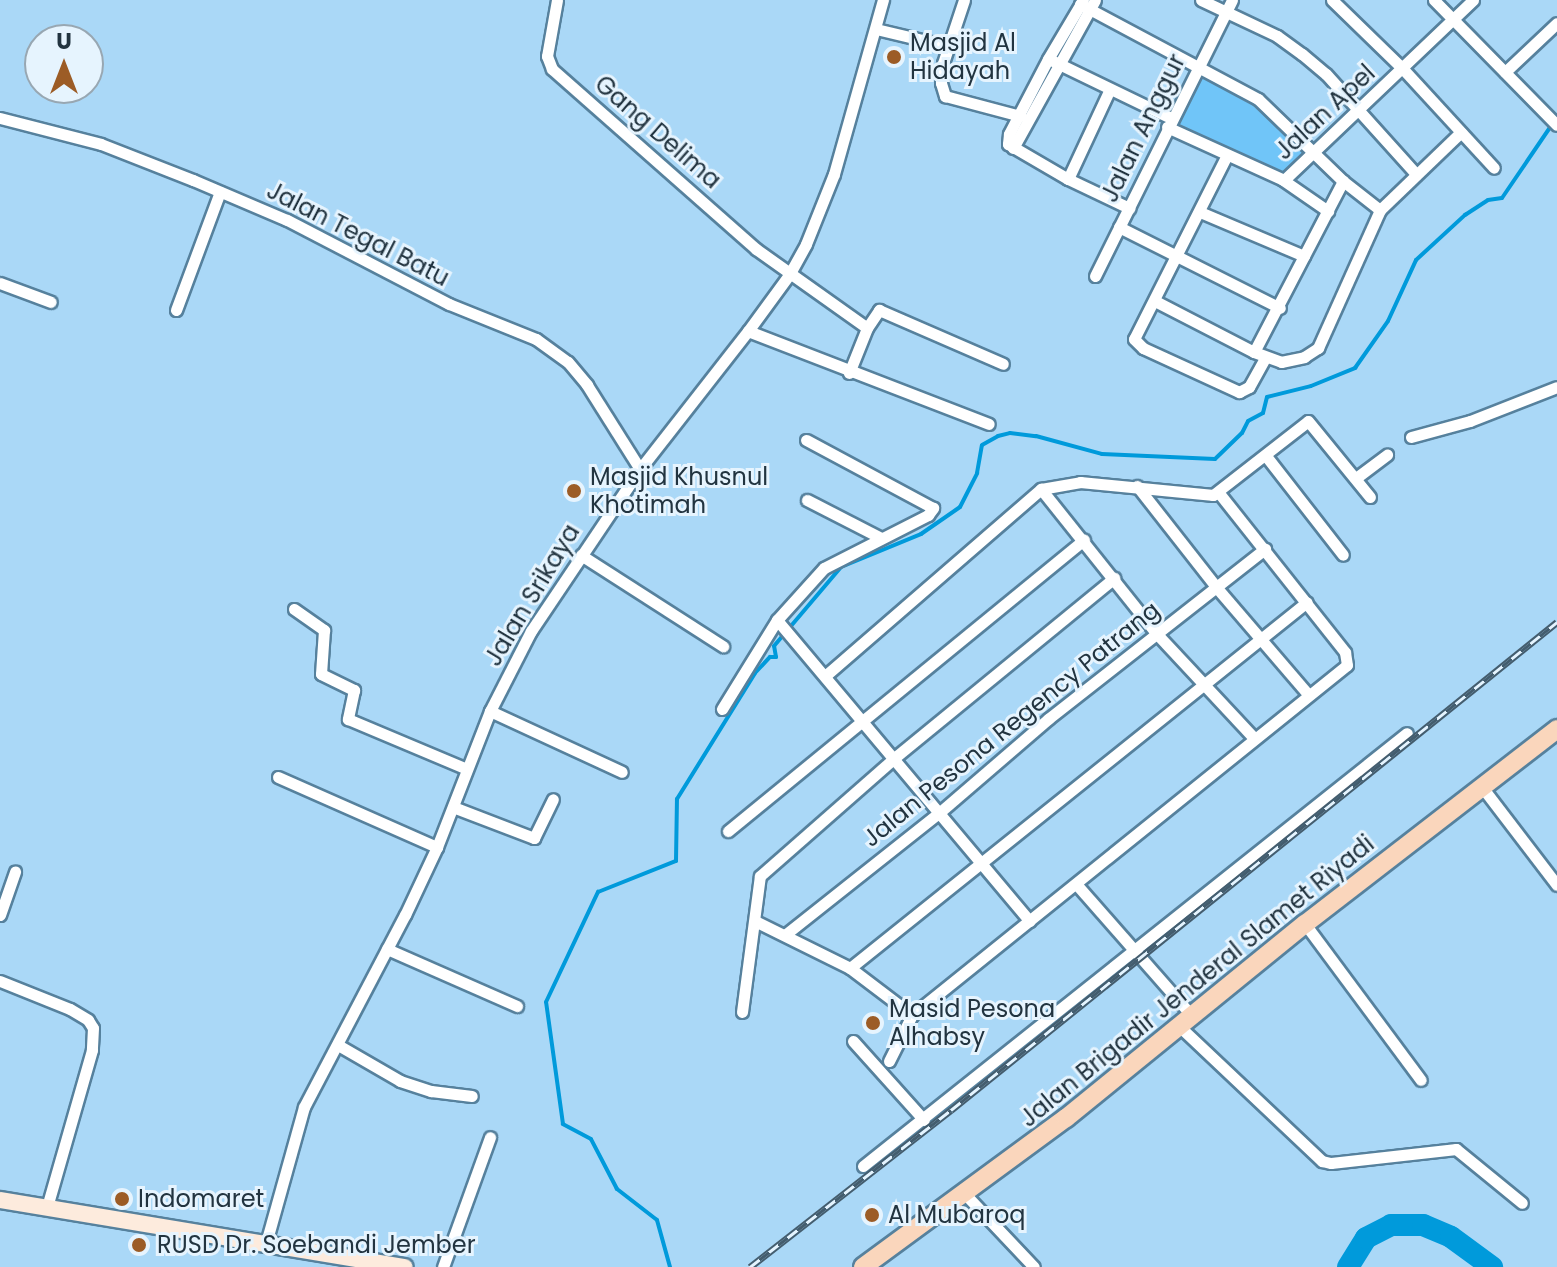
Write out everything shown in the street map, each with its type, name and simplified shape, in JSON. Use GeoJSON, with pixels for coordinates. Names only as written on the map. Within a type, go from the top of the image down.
{"type":"FeatureCollection","features":[{"type":"Feature","properties":{"kind":"main road","name":"Jalan Brigadir Jenderal Slamet Riyadi"},"geometry":{"type":"LineString","coordinates":[[863,1267],[965,1194],[1557,729]]}},
{"type":"Feature","properties":{"kind":"main road"},"geometry":{"type":"LineString","coordinates":[[0,1200],[404,1267]]}},
{"type":"Feature","properties":{"kind":"street","name":"Gang Delima"},"geometry":{"type":"LineString","coordinates":[[557,0],[547,56],[552,69],[789,275]]}},
{"type":"Feature","properties":{"kind":"street","name":"Jalan Srikaya"},"geometry":{"type":"LineString","coordinates":[[266,1243],[304,1107],[437,847],[490,711],[531,631],[640,469],[789,275],[820,214],[883,0]]}},
{"type":"Feature","properties":{"kind":"street"},"geometry":{"type":"LineString","coordinates":[[964,0],[948,46],[941,83],[947,99],[1020,116]]}},
{"type":"Feature","properties":{"kind":"street"},"geometry":{"type":"LineString","coordinates":[[1201,0],[1277,36],[1302,54],[1360,110],[1416,174]]}},
{"type":"Feature","properties":{"kind":"street","name":"Jalan Anggur"},"geometry":{"type":"LineString","coordinates":[[1095,276],[1232,0]]}},
{"type":"Feature","properties":{"kind":"street"},"geometry":{"type":"LineString","coordinates":[[1332,0],[1403,69],[1494,168]]}},
{"type":"Feature","properties":{"kind":"street"},"geometry":{"type":"LineString","coordinates":[[1434,0],[1557,125]]}},
{"type":"Feature","properties":{"kind":"street","name":"Jalan Apel"},"geometry":{"type":"LineString","coordinates":[[1053,61],[1110,89],[1227,155],[1283,180],[1473,0]]}},
{"type":"Feature","properties":{"kind":"street"},"geometry":{"type":"LineString","coordinates":[[1129,208],[1013,148],[1008,138],[1087,3],[1258,99],[1343,181],[1380,210]]}},
{"type":"Feature","properties":{"kind":"street"},"geometry":{"type":"LineString","coordinates":[[1505,72],[1557,23]]}},
{"type":"Feature","properties":{"kind":"street"},"geometry":{"type":"LineString","coordinates":[[876,29],[948,46]]}},
{"type":"Feature","properties":{"kind":"street"},"geometry":{"type":"LineString","coordinates":[[1013,148],[1053,61]]}},
{"type":"Feature","properties":{"kind":"street"},"geometry":{"type":"LineString","coordinates":[[1068,179],[1110,89]]}},
{"type":"Feature","properties":{"kind":"street","name":"Jalan Tegal Batu"},"geometry":{"type":"LineString","coordinates":[[0,118],[101,144],[220,192],[287,220],[449,304],[550,347],[587,385],[640,469]]}},
{"type":"Feature","properties":{"kind":"street"},"geometry":{"type":"LineString","coordinates":[[1155,301],[1260,355],[1286,361],[1304,357],[1318,348],[1380,210],[1461,132]]}},
{"type":"Feature","properties":{"kind":"street"},"geometry":{"type":"LineString","coordinates":[[1227,155],[1155,301],[1134,332],[1135,341],[1143,348],[1239,392],[1249,387],[1280,308],[1343,181]]}},
{"type":"Feature","properties":{"kind":"street"},"geometry":{"type":"LineString","coordinates":[[1283,180],[1328,211]]}},
{"type":"Feature","properties":{"kind":"street"},"geometry":{"type":"LineString","coordinates":[[176,310],[220,192]]}},
{"type":"Feature","properties":{"kind":"street"},"geometry":{"type":"LineString","coordinates":[[1200,212],[1304,256]]}},
{"type":"Feature","properties":{"kind":"street"},"geometry":{"type":"LineString","coordinates":[[1119,227],[1280,308]]}},
{"type":"Feature","properties":{"kind":"street"},"geometry":{"type":"LineString","coordinates":[[789,275],[867,328]]}},
{"type":"Feature","properties":{"kind":"street"},"geometry":{"type":"LineString","coordinates":[[0,283],[51,302]]}},
{"type":"Feature","properties":{"kind":"street"},"geometry":{"type":"LineString","coordinates":[[849,373],[875,311],[879,310],[1003,364]]}},
{"type":"Feature","properties":{"kind":"street"},"geometry":{"type":"LineString","coordinates":[[748,331],[849,373],[989,424]]}},
{"type":"Feature","properties":{"kind":"street"},"geometry":{"type":"LineString","coordinates":[[1411,437],[1470,421],[1557,387]]}},
{"type":"Feature","properties":{"kind":"street"},"geometry":{"type":"LineString","coordinates":[[825,676],[1041,489],[1080,482],[1137,486],[1190,495],[1219,493],[1308,421],[1370,497]]}},
{"type":"Feature","properties":{"kind":"street"},"geometry":{"type":"LineString","coordinates":[[722,709],[779,622],[824,568],[928,515],[933,508],[806,440]]}},
{"type":"Feature","properties":{"kind":"street"},"geometry":{"type":"LineString","coordinates":[[1356,478],[1387,455]]}},
{"type":"Feature","properties":{"kind":"street"},"geometry":{"type":"LineString","coordinates":[[1266,456],[1343,555]]}},
{"type":"Feature","properties":{"kind":"street"},"geometry":{"type":"LineString","coordinates":[[1137,486],[1217,588],[1308,694]]}},
{"type":"Feature","properties":{"kind":"street"},"geometry":{"type":"LineString","coordinates":[[1041,489],[1156,633],[1253,737]]}},
{"type":"Feature","properties":{"kind":"street"},"geometry":{"type":"LineString","coordinates":[[889,1061],[912,1015],[1077,885],[1253,737],[1346,666],[1349,658],[1219,493]]}},
{"type":"Feature","properties":{"kind":"street"},"geometry":{"type":"LineString","coordinates":[[807,500],[881,538]]}},
{"type":"Feature","properties":{"kind":"street"},"geometry":{"type":"LineString","coordinates":[[728,831],[1084,540]]}},
{"type":"Feature","properties":{"kind":"street","name":"Jalan Pesona Regency Patrang"},"geometry":{"type":"LineString","coordinates":[[786,934],[940,812],[1048,719],[1265,549]]}},
{"type":"Feature","properties":{"kind":"street"},"geometry":{"type":"LineString","coordinates":[[581,555],[723,646]]}},
{"type":"Feature","properties":{"kind":"street"},"geometry":{"type":"LineString","coordinates":[[742,1012],[760,876],[893,759],[1114,578]]}},
{"type":"Feature","properties":{"kind":"street"},"geometry":{"type":"LineString","coordinates":[[850,968],[1307,602]]}},
{"type":"Feature","properties":{"kind":"street"},"geometry":{"type":"LineString","coordinates":[[294,609],[324,630],[321,674],[354,690],[348,719],[467,769]]}},
{"type":"Feature","properties":{"kind":"street"},"geometry":{"type":"LineString","coordinates":[[779,622],[1030,921]]}},
{"type":"Feature","properties":{"kind":"street"},"geometry":{"type":"LineString","coordinates":[[490,711],[622,772]]}},
{"type":"Feature","properties":{"kind":"street"},"geometry":{"type":"LineString","coordinates":[[863,1166],[1407,733]]}},
{"type":"Feature","properties":{"kind":"street"},"geometry":{"type":"LineString","coordinates":[[278,777],[437,847]]}},
{"type":"Feature","properties":{"kind":"street"},"geometry":{"type":"LineString","coordinates":[[1482,787],[1557,885]]}},
{"type":"Feature","properties":{"kind":"street"},"geometry":{"type":"LineString","coordinates":[[453,807],[534,838],[553,799]]}},
{"type":"Feature","properties":{"kind":"street"},"geometry":{"type":"LineString","coordinates":[[0,915],[15,872]]}},
{"type":"Feature","properties":{"kind":"street"},"geometry":{"type":"LineString","coordinates":[[1077,885],[1133,949],[1186,1021],[1322,1161],[1456,1149],[1522,1203]]}},
{"type":"Feature","properties":{"kind":"street"},"geometry":{"type":"LineString","coordinates":[[755,921],[850,968],[912,1015]]}},
{"type":"Feature","properties":{"kind":"street"},"geometry":{"type":"LineString","coordinates":[[1305,924],[1421,1080]]}},
{"type":"Feature","properties":{"kind":"street"},"geometry":{"type":"LineString","coordinates":[[387,949],[517,1006]]}},
{"type":"Feature","properties":{"kind":"street"},"geometry":{"type":"LineString","coordinates":[[0,981],[70,1009],[92,1023],[92,1050],[47,1207]]}},
{"type":"Feature","properties":{"kind":"street"},"geometry":{"type":"LineString","coordinates":[[853,1041],[924,1120]]}},
{"type":"Feature","properties":{"kind":"street"},"geometry":{"type":"LineString","coordinates":[[338,1045],[400,1081],[431,1091],[472,1096]]}},
{"type":"Feature","properties":{"kind":"street"},"geometry":{"type":"LineString","coordinates":[[443,1267],[490,1137]]}},
{"type":"Feature","properties":{"kind":"street"},"geometry":{"type":"LineString","coordinates":[[965,1194],[1034,1267]]}},
{"type":"Feature","properties":{"kind":"shaded area"},"geometry":{"type":"Polygon","coordinates":[[[1198,66],[1259,101],[1314,152],[1282,180],[1168,127],[1198,66]]]}},
{"type":"Feature","properties":{"kind":"waterway"},"geometry":{"type":"LineString","coordinates":[[670,1267],[657,1220],[617,1189],[591,1139],[563,1124],[546,1002],[598,892],[676,861],[677,799],[755,673],[770,657],[776,657],[774,646],[841,567],[921,534],[960,507],[977,473],[982,445],[998,436],[1010,433],[1036,436],[1102,454],[1215,459],[1242,433],[1248,421],[1263,413],[1267,397],[1311,386],[1355,368],[1388,321],[1416,260],[1465,215],[1488,200],[1502,198],[1557,117]]}},
{"type":"Feature","properties":{"kind":"waterway"},"geometry":{"type":"LineString","coordinates":[[1348,1267],[1366,1238],[1391,1225],[1423,1225],[1451,1237],[1492,1267]]}},
{"type":"Feature","properties":{"kind":"railway"},"geometry":{"type":"LineString","coordinates":[[750,1267],[951,1110],[1557,622]]}},
{"type":"Feature","properties":{"kind":"place","name":"Masjid Al Hidayah"},"geometry":{"type":"Point","coordinates":[894,57]}},
{"type":"Feature","properties":{"kind":"place","name":"Masjid Khusnul Khotimah"},"geometry":{"type":"Point","coordinates":[574,491]}},
{"type":"Feature","properties":{"kind":"place","name":"Masid Pesona Alhabsy"},"geometry":{"type":"Point","coordinates":[873,1023]}},
{"type":"Feature","properties":{"kind":"place","name":"Indomaret"},"geometry":{"type":"Point","coordinates":[122,1199]}},
{"type":"Feature","properties":{"kind":"place","name":"Al Mubaroq"},"geometry":{"type":"Point","coordinates":[872,1215]}},
{"type":"Feature","properties":{"kind":"place","name":"RUSD Dr. Soebandi Jember"},"geometry":{"type":"Point","coordinates":[139,1245]}}]}
